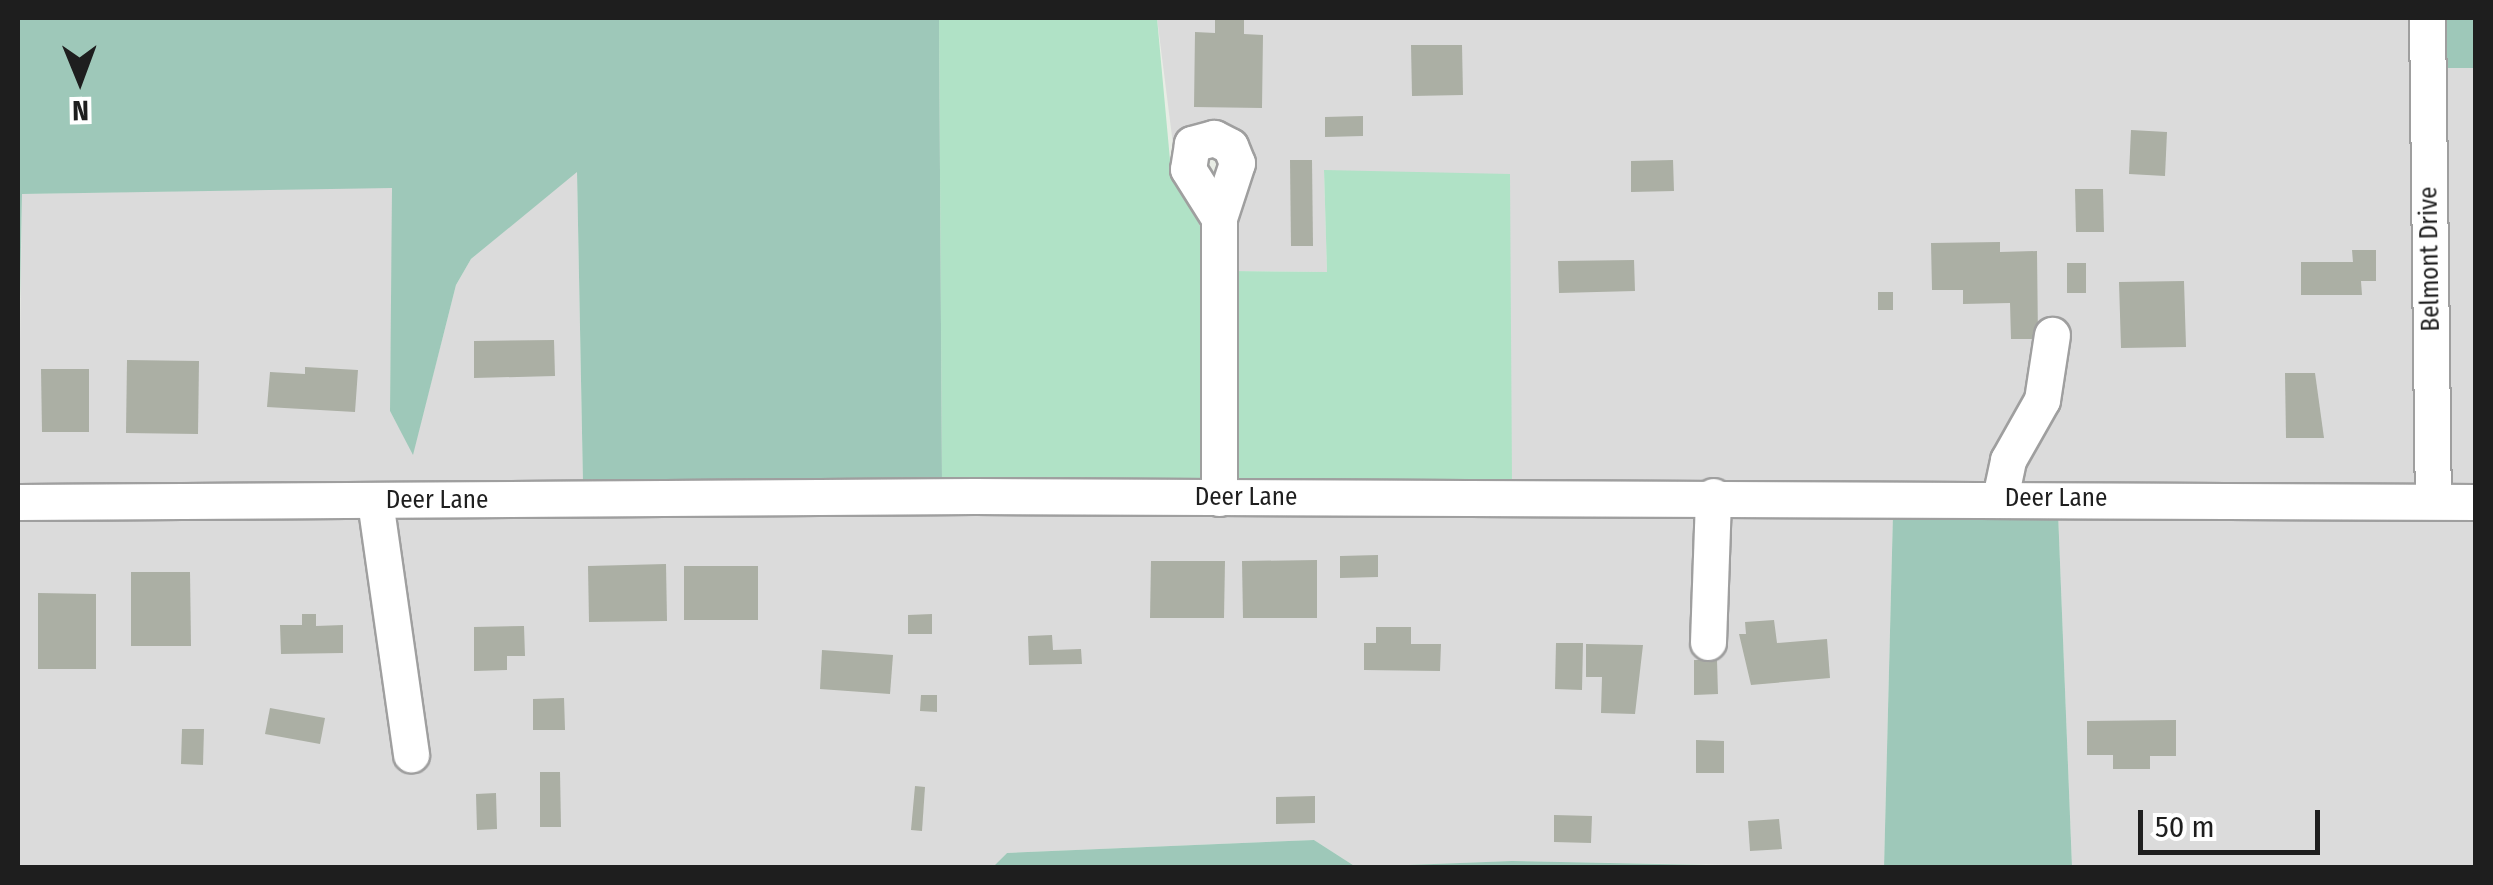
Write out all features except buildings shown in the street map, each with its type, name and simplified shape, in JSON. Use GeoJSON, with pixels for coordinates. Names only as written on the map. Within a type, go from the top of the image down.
{"type":"FeatureCollection","features":[{"type":"Feature","properties":{"kind":"street","name":"Belmont Drive"},"geometry":{"type":"LineString","coordinates":[[2427,18],[2433,501]]}},
{"type":"Feature","properties":{"kind":"street"},"geometry":{"type":"LineString","coordinates":[[1219,218],[1219,498]]}},
{"type":"Feature","properties":{"kind":"street"},"geometry":{"type":"LineString","coordinates":[[2000,498],[2008,460],[2042,400],[2052,334]]}},
{"type":"Feature","properties":{"kind":"street","name":"Deer Lane"},"geometry":{"type":"LineString","coordinates":[[18,502],[1713,496],[2476,502]]}},
{"type":"Feature","properties":{"kind":"street"},"geometry":{"type":"LineString","coordinates":[[1708,642],[1713,496]]}},
{"type":"Feature","properties":{"kind":"street"},"geometry":{"type":"LineString","coordinates":[[375,501],[411,754]]}},
{"type":"Feature","properties":{"kind":"shaded area"},"geometry":{"type":"Polygon","coordinates":[[[1157,18],[2414,18],[2420,487],[2015,484],[2062,370],[2065,322],[2041,319],[2038,364],[1990,484],[1512,483],[1324,171],[1327,272],[1232,271],[1235,133],[1177,176],[1157,18]]]}},
{"type":"Feature","properties":{"kind":"shaded area"},"geometry":{"type":"Polygon","coordinates":[[[2440,68],[2475,68],[2475,487],[2445,487],[2440,68]]]}},
{"type":"Feature","properties":{"kind":"shaded area"},"geometry":{"type":"Polygon","coordinates":[[[577,171],[583,484],[18,487],[22,194],[393,187],[390,411],[413,453],[456,285],[471,259],[577,171]]]}},
{"type":"Feature","properties":{"kind":"shaded area"},"geometry":{"type":"Polygon","coordinates":[[[1700,510],[1696,655],[1720,657],[1725,510],[1893,513],[1884,868],[1512,861],[1356,867],[1314,840],[1007,853],[993,868],[18,867],[18,516],[365,515],[401,770],[425,765],[390,515],[1700,510]]]}},
{"type":"Feature","properties":{"kind":"shaded area"},"geometry":{"type":"Polygon","coordinates":[[[2058,513],[2475,516],[2475,867],[2072,867],[2058,513]]]}},
{"type":"Feature","properties":{"kind":"green space"},"geometry":{"type":"Polygon","coordinates":[[[18,18],[939,18],[942,481],[583,484],[577,172],[471,259],[456,285],[413,455],[390,411],[392,188],[22,194],[18,405],[18,18]]]}},
{"type":"Feature","properties":{"kind":"green space"},"geometry":{"type":"Polygon","coordinates":[[[939,18],[1157,18],[1170,160],[1205,237],[1207,483],[942,481],[939,18]]]}},
{"type":"Feature","properties":{"kind":"green space"},"geometry":{"type":"Polygon","coordinates":[[[2439,18],[2475,18],[2475,68],[2440,68],[2439,18]]]}},
{"type":"Feature","properties":{"kind":"green space"},"geometry":{"type":"Polygon","coordinates":[[[1324,170],[1510,174],[1512,483],[1231,484],[1232,271],[1327,272],[1324,170]]]}},
{"type":"Feature","properties":{"kind":"green space"},"geometry":{"type":"Polygon","coordinates":[[[2058,512],[2072,867],[1884,868],[1893,513],[2058,512]]]}},
{"type":"Feature","properties":{"kind":"green space"},"geometry":{"type":"Polygon","coordinates":[[[1314,840],[1356,867],[993,867],[1007,853],[1314,840]]]}},
{"type":"Feature","properties":{"kind":"green space"},"geometry":{"type":"Polygon","coordinates":[[[1512,861],[1806,867],[1356,867],[1512,861]]]}}]}
